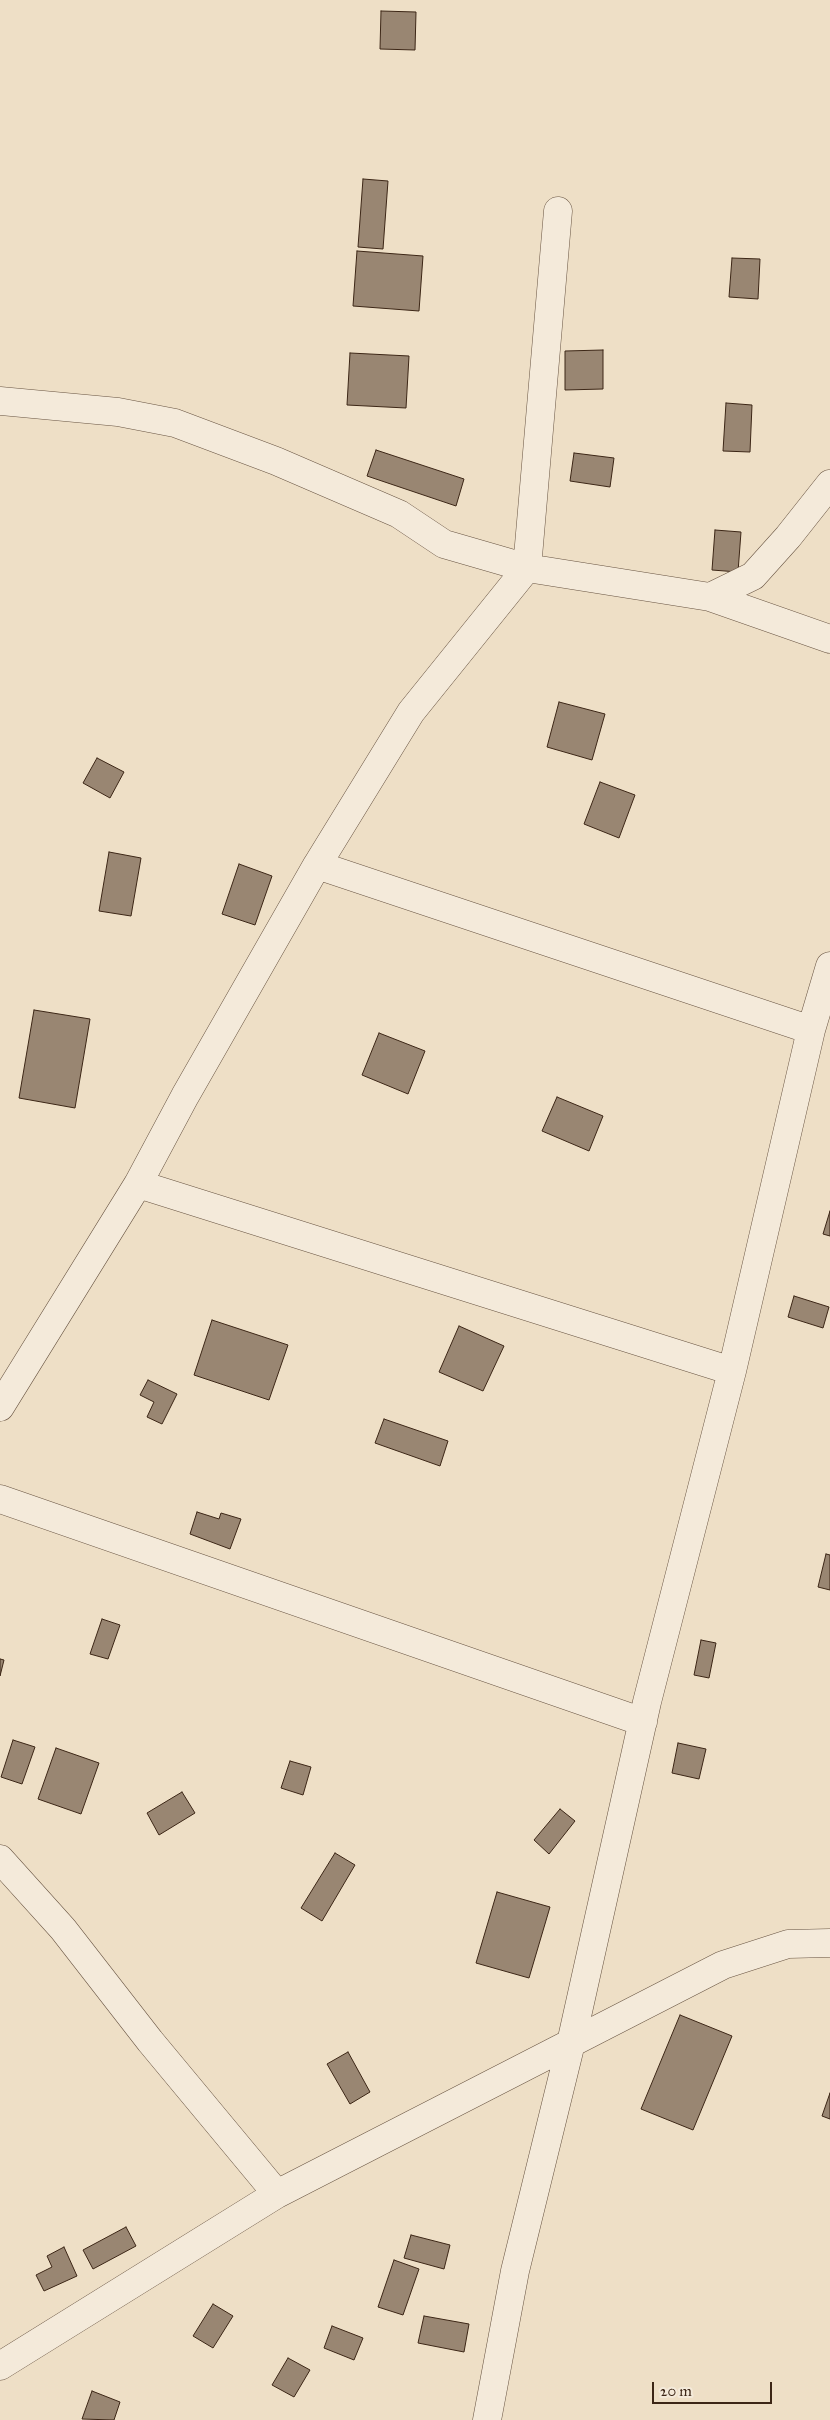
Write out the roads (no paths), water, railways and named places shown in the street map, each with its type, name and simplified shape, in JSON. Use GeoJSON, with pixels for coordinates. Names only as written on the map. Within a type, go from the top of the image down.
{"type":"FeatureCollection","features":[{"type":"Feature","properties":{"kind":"street"},"geometry":{"type":"LineString","coordinates":[[0,1407],[138,1184],[185,1096],[317,865],[411,712],[527,568],[558,211]]}},
{"type":"Feature","properties":{"kind":"street"},"geometry":{"type":"LineString","coordinates":[[0,401],[118,412],[175,423],[276,461],[399,514],[444,544],[527,568],[710,597],[830,638]]}},
{"type":"Feature","properties":{"kind":"street"},"geometry":{"type":"LineString","coordinates":[[710,597],[753,576],[788,537],[830,484]]}},
{"type":"Feature","properties":{"kind":"street"},"geometry":{"type":"LineString","coordinates":[[317,865],[811,1030]]}},
{"type":"Feature","properties":{"kind":"street"},"geometry":{"type":"LineString","coordinates":[[487,2420],[515,2271],[571,2043],[644,1722],[732,1371],[811,1030],[830,966]]}},
{"type":"Feature","properties":{"kind":"street"},"geometry":{"type":"LineString","coordinates":[[138,1184],[732,1371]]}},
{"type":"Feature","properties":{"kind":"street"},"geometry":{"type":"LineString","coordinates":[[0,1499],[644,1722]]}},
{"type":"Feature","properties":{"kind":"street"},"geometry":{"type":"LineString","coordinates":[[0,1859],[64,1929],[150,2041],[277,2194]]}},
{"type":"Feature","properties":{"kind":"street"},"geometry":{"type":"LineString","coordinates":[[0,2366],[277,2194],[724,1965],[788,1944],[830,1943]]}}]}
